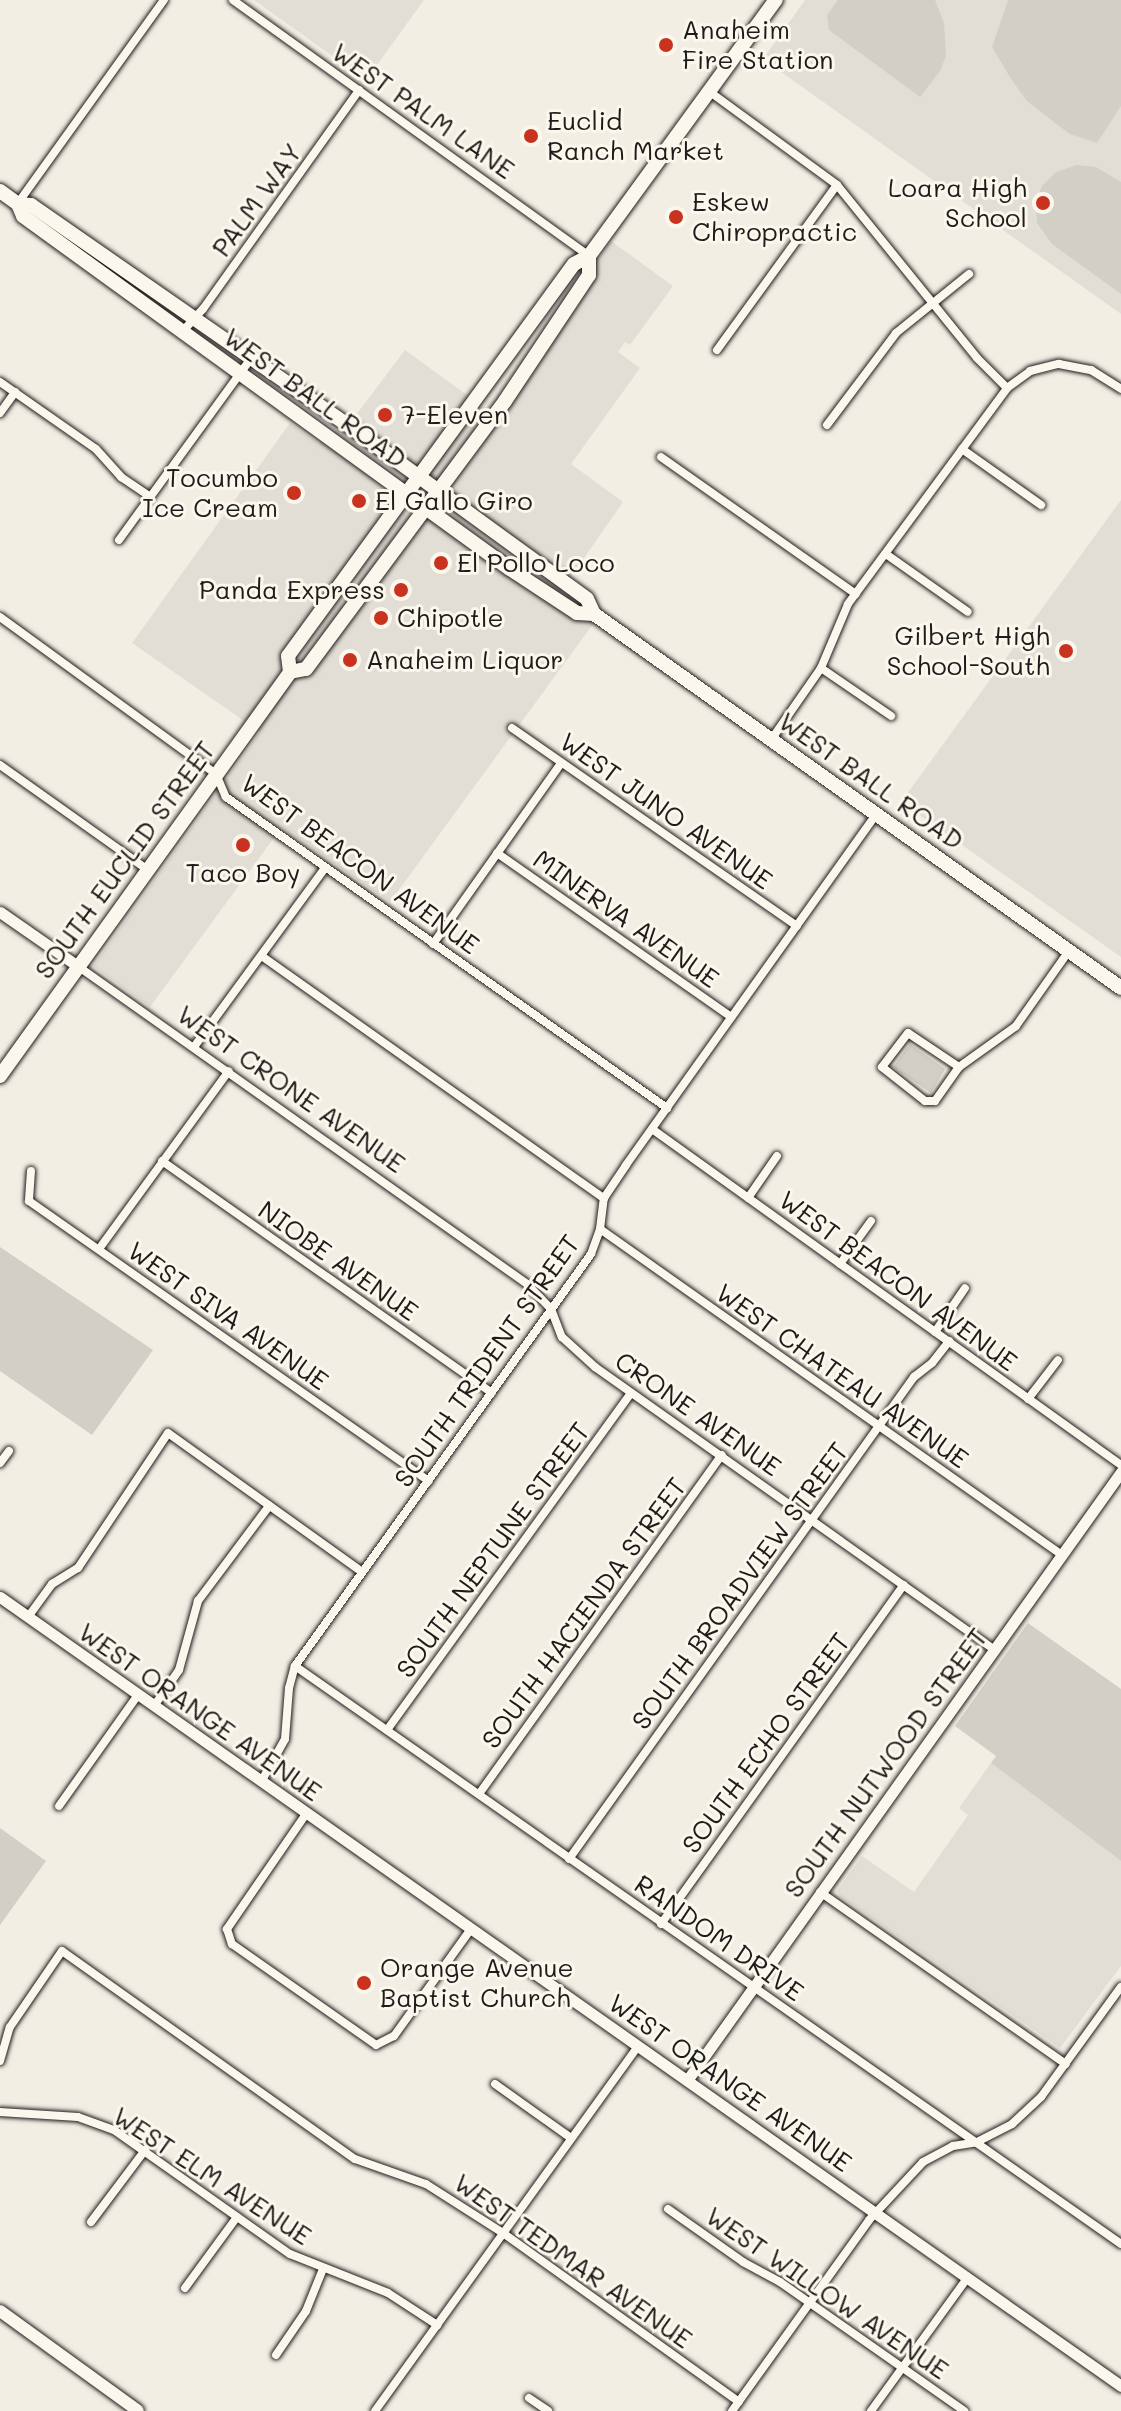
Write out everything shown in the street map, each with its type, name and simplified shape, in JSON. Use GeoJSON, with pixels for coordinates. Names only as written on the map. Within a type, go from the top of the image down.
{"type":"FeatureCollection","features":[{"type":"Feature","properties":{"kind":"main road","name":"SOUTH EUCLID STREET"},"geometry":{"type":"LineString","coordinates":[[0,1076],[6,1056],[79,967],[290,672],[288,656],[574,264],[589,256],[776,0]]}},
{"type":"Feature","properties":{"kind":"main road","name":"WEST BALL ROAD"},"geometry":{"type":"LineString","coordinates":[[0,191],[18,204],[23,216],[188,325],[406,494],[577,613],[594,614]]}},
{"type":"Feature","properties":{"kind":"main road","name":"SOUTH EUCLID STREET"},"geometry":{"type":"LineString","coordinates":[[290,672],[306,669],[426,508],[589,275],[589,256]]}},
{"type":"Feature","properties":{"kind":"main road","name":"WEST BALL ROAD"},"geometry":{"type":"LineString","coordinates":[[245,367],[419,477],[587,599],[594,614],[1121,988]]}},
{"type":"Feature","properties":{"kind":"main road"},"geometry":{"type":"LineString","coordinates":[[0,2311],[138,2411]]}},
{"type":"Feature","properties":{"kind":"street"},"geometry":{"type":"LineString","coordinates":[[18,204],[164,0]]}},
{"type":"Feature","properties":{"kind":"street","name":"WEST PALM LANE"},"geometry":{"type":"LineString","coordinates":[[233,0],[589,256]]}},
{"type":"Feature","properties":{"kind":"street","name":"PALM WAY"},"geometry":{"type":"LineString","coordinates":[[188,325],[359,90]]}},
{"type":"Feature","properties":{"kind":"street"},"geometry":{"type":"LineString","coordinates":[[710,92],[837,185],[977,358],[1007,388]]}},
{"type":"Feature","properties":{"kind":"street"},"geometry":{"type":"LineString","coordinates":[[717,350],[837,185]]}},
{"type":"Feature","properties":{"kind":"street"},"geometry":{"type":"LineString","coordinates":[[827,425],[896,333],[969,274]]}},
{"type":"Feature","properties":{"kind":"street"},"geometry":{"type":"LineString","coordinates":[[771,740],[821,668],[842,615],[856,594],[1007,388],[1030,371],[1059,364],[1091,370],[1121,389]]}},
{"type":"Feature","properties":{"kind":"street"},"geometry":{"type":"LineString","coordinates":[[119,540],[245,367]]}},
{"type":"Feature","properties":{"kind":"street"},"geometry":{"type":"LineString","coordinates":[[0,382],[96,449],[121,477],[149,496]]}},
{"type":"Feature","properties":{"kind":"street"},"geometry":{"type":"LineString","coordinates":[[0,413],[15,392]]}},
{"type":"Feature","properties":{"kind":"street"},"geometry":{"type":"LineString","coordinates":[[962,449],[1041,505]]}},
{"type":"Feature","properties":{"kind":"street"},"geometry":{"type":"LineString","coordinates":[[661,457],[856,594]]}},
{"type":"Feature","properties":{"kind":"street"},"geometry":{"type":"LineString","coordinates":[[886,554],[968,612]]}},
{"type":"Feature","properties":{"kind":"street","name":"WEST BEACON AVENUE"},"geometry":{"type":"LineString","coordinates":[[0,617],[216,774],[226,797],[667,1108]]}},
{"type":"Feature","properties":{"kind":"street"},"geometry":{"type":"LineString","coordinates":[[821,668],[891,716]]}},
{"type":"Feature","properties":{"kind":"street","name":"WEST JUNO AVENUE"},"geometry":{"type":"LineString","coordinates":[[512,728],[797,926]]}},
{"type":"Feature","properties":{"kind":"street"},"geometry":{"type":"LineString","coordinates":[[433,944],[561,763]]}},
{"type":"Feature","properties":{"kind":"street"},"geometry":{"type":"LineString","coordinates":[[0,765],[148,870]]}},
{"type":"Feature","properties":{"kind":"street","name":"SOUTH TRIDENT STREET"},"geometry":{"type":"LineString","coordinates":[[261,1782],[285,1739],[289,1688],[295,1666],[591,1254],[600,1229],[604,1198],[876,814]]}},
{"type":"Feature","properties":{"kind":"street","name":"MINERVA AVENUE"},"geometry":{"type":"LineString","coordinates":[[497,853],[731,1017]]}},
{"type":"Feature","properties":{"kind":"street"},"geometry":{"type":"LineString","coordinates":[[194,1047],[263,957],[325,868]]}},
{"type":"Feature","properties":{"kind":"street","name":"WEST CRONE AVENUE"},"geometry":{"type":"LineString","coordinates":[[0,912],[515,1275],[551,1309]]}},
{"type":"Feature","properties":{"kind":"street"},"geometry":{"type":"LineString","coordinates":[[959,1067],[908,1033],[882,1067],[885,1073],[930,1102],[937,1099],[959,1067],[1016,1026],[1069,951]]}},
{"type":"Feature","properties":{"kind":"street"},"geometry":{"type":"LineString","coordinates":[[263,957],[604,1198]]}},
{"type":"Feature","properties":{"kind":"street"},"geometry":{"type":"LineString","coordinates":[[99,1249],[229,1071]]}},
{"type":"Feature","properties":{"kind":"street","name":"WEST BEACON AVENUE"},"geometry":{"type":"LineString","coordinates":[[652,1129],[1028,1399],[1120,1474]]}},
{"type":"Feature","properties":{"kind":"street"},"geometry":{"type":"LineString","coordinates":[[748,1198],[777,1156]]}},
{"type":"Feature","properties":{"kind":"street","name":"NIOBE AVENUE"},"geometry":{"type":"LineString","coordinates":[[162,1161],[492,1393]]}},
{"type":"Feature","properties":{"kind":"street","name":"WEST SIVA AVENUE"},"geometry":{"type":"LineString","coordinates":[[31,1171],[29,1201],[429,1481]]}},
{"type":"Feature","properties":{"kind":"street"},"geometry":{"type":"LineString","coordinates":[[840,1264],[871,1221]]}},
{"type":"Feature","properties":{"kind":"street","name":"WEST CHATEAU AVENUE"},"geometry":{"type":"LineString","coordinates":[[600,1229],[1062,1555]]}},
{"type":"Feature","properties":{"kind":"street"},"geometry":{"type":"LineString","coordinates":[[935,1332],[965,1288]]}},
{"type":"Feature","properties":{"kind":"street","name":"CRONE AVENUE"},"geometry":{"type":"LineString","coordinates":[[551,1309],[562,1337],[631,1393],[813,1518],[994,1650]]}},
{"type":"Feature","properties":{"kind":"street","name":"SOUTH BROADVIEW STREET"},"geometry":{"type":"LineString","coordinates":[[569,1859],[914,1377],[932,1363],[949,1341]]}},
{"type":"Feature","properties":{"kind":"street"},"geometry":{"type":"LineString","coordinates":[[1028,1399],[1058,1360]]}},
{"type":"Feature","properties":{"kind":"street","name":"SOUTH NEPTUNE STREET"},"geometry":{"type":"LineString","coordinates":[[387,1730],[631,1393]]}},
{"type":"Feature","properties":{"kind":"street"},"geometry":{"type":"LineString","coordinates":[[28,1617],[52,1584],[78,1568],[168,1433],[362,1572]]}},
{"type":"Feature","properties":{"kind":"street"},"geometry":{"type":"LineString","coordinates":[[0,1463],[9,1451]]}},
{"type":"Feature","properties":{"kind":"street","name":"SOUTH HACIENDA STREET"},"geometry":{"type":"LineString","coordinates":[[479,1794],[722,1455]]}},
{"type":"Feature","properties":{"kind":"street","name":"SOUTH NUTWOOD STREET"},"geometry":{"type":"LineString","coordinates":[[688,2079],[1120,1474]]}},
{"type":"Feature","properties":{"kind":"street"},"geometry":{"type":"LineString","coordinates":[[154,1706],[179,1670],[198,1601],[269,1506]]}},
{"type":"Feature","properties":{"kind":"street","name":"SOUTH ECHO STREET"},"geometry":{"type":"LineString","coordinates":[[661,1924],[904,1585]]}},
{"type":"Feature","properties":{"kind":"street","name":"WEST ORANGE AVENUE"},"geometry":{"type":"LineString","coordinates":[[0,1597],[1121,2386]]}},
{"type":"Feature","properties":{"kind":"street","name":"RANDOM DRIVE"},"geometry":{"type":"LineString","coordinates":[[295,1666],[1121,2244]]}},
{"type":"Feature","properties":{"kind":"street"},"geometry":{"type":"LineString","coordinates":[[59,1806],[138,1695]]}},
{"type":"Feature","properties":{"kind":"street"},"geometry":{"type":"LineString","coordinates":[[306,1814],[227,1929],[232,1944],[376,2045],[394,2036],[471,1929]]}},
{"type":"Feature","properties":{"kind":"street"},"geometry":{"type":"LineString","coordinates":[[820,1892],[1066,2064]]}},
{"type":"Feature","properties":{"kind":"street","name":"WEST TEDMAR AVENUE"},"geometry":{"type":"LineString","coordinates":[[0,2061],[10,2027],[62,1951],[355,2159],[426,2184],[503,2233],[739,2402]]}},
{"type":"Feature","properties":{"kind":"street"},"geometry":{"type":"LineString","coordinates":[[732,2411],[869,2220],[923,2162],[953,2146],[977,2142],[1012,2124],[1041,2097],[1121,1987]]}},
{"type":"Feature","properties":{"kind":"street"},"geometry":{"type":"LineString","coordinates":[[375,2411],[638,2046]]}},
{"type":"Feature","properties":{"kind":"street"},"geometry":{"type":"LineString","coordinates":[[495,2084],[571,2138]]}},
{"type":"Feature","properties":{"kind":"street","name":"WEST ELM AVENUE"},"geometry":{"type":"LineString","coordinates":[[0,2112],[78,2117],[114,2130],[290,2254],[388,2293],[437,2325]]}},
{"type":"Feature","properties":{"kind":"street"},"geometry":{"type":"LineString","coordinates":[[91,2222],[145,2150]]}},
{"type":"Feature","properties":{"kind":"street","name":"WEST WILLOW AVENUE"},"geometry":{"type":"LineString","coordinates":[[668,2209],[743,2262],[810,2302],[964,2411]]}},
{"type":"Feature","properties":{"kind":"street"},"geometry":{"type":"LineString","coordinates":[[185,2288],[237,2217]]}},
{"type":"Feature","properties":{"kind":"street"},"geometry":{"type":"LineString","coordinates":[[276,2355],[306,2311],[323,2269]]}},
{"type":"Feature","properties":{"kind":"street"},"geometry":{"type":"LineString","coordinates":[[871,2411],[968,2277]]}},
{"type":"Feature","properties":{"kind":"street"},"geometry":{"type":"LineString","coordinates":[[529,2398],[548,2411]]}},
{"type":"Feature","properties":{"kind":"shaded area"},"geometry":{"type":"Polygon","coordinates":[[[254,0],[424,0],[366,80],[254,0]]]}},
{"type":"Feature","properties":{"kind":"shaded area","name":"Loara High School"},"geometry":{"type":"Polygon","coordinates":[[[805,0],[1121,0],[1121,314],[763,59],[805,0]]]}},
{"type":"Feature","properties":{"kind":"shaded area"},"geometry":{"type":"Polygon","coordinates":[[[838,0],[935,0],[944,23],[946,56],[940,71],[920,97],[829,30],[827,15],[838,0]]]}},
{"type":"Feature","properties":{"kind":"shaded area"},"geometry":{"type":"Polygon","coordinates":[[[1008,0],[1121,0],[1121,106],[1097,143],[1070,134],[1055,123],[1027,101],[1011,79],[992,47],[1008,0]]]}},
{"type":"Feature","properties":{"kind":"shaded area"},"geometry":{"type":"Polygon","coordinates":[[[1076,165],[1096,167],[1121,182],[1121,294],[1052,244],[1037,223],[1036,201],[1042,186],[1056,172],[1076,165]]]}},
{"type":"Feature","properties":{"kind":"shaded area"},"geometry":{"type":"Polygon","coordinates":[[[611,241],[673,286],[630,345],[625,342],[618,352],[640,368],[571,464],[623,502],[557,597],[593,624],[390,902],[281,828],[150,1007],[93,966],[260,732],[132,643],[290,423],[319,443],[356,415],[405,350],[489,411],[611,241]]]}},
{"type":"Feature","properties":{"kind":"shaded area","name":"Gilbert High School-South"},"geometry":{"type":"Polygon","coordinates":[[[1121,500],[1121,957],[901,802],[1121,500]]]}},
{"type":"Feature","properties":{"kind":"shaded area"},"geometry":{"type":"Polygon","coordinates":[[[910,1044],[945,1069],[931,1093],[893,1067],[910,1044]]]}},
{"type":"Feature","properties":{"kind":"shaded area"},"geometry":{"type":"Polygon","coordinates":[[[0,1247],[153,1350],[92,1435],[0,1371],[0,1247]]]}},
{"type":"Feature","properties":{"kind":"shaded area"},"geometry":{"type":"Polygon","coordinates":[[[1028,1623],[1121,1689],[1121,1861],[991,1763],[996,1756],[955,1726],[1028,1623]]]}},
{"type":"Feature","properties":{"kind":"shaded area"},"geometry":{"type":"Polygon","coordinates":[[[991,1763],[1121,1861],[1121,1966],[1060,2048],[837,1891],[862,1856],[914,1892],[968,1815],[959,1808],[991,1763]]]}},
{"type":"Feature","properties":{"kind":"shaded area"},"geometry":{"type":"Polygon","coordinates":[[[0,1828],[46,1861],[0,1925],[0,1828]]]}},
{"type":"Feature","properties":{"kind":"place","name":"Anaheim Fire Station"},"geometry":{"type":"Point","coordinates":[666,45]}},
{"type":"Feature","properties":{"kind":"place","name":"Euclid Ranch Market"},"geometry":{"type":"Point","coordinates":[531,136]}},
{"type":"Feature","properties":{"kind":"place","name":"Loara High School"},"geometry":{"type":"Point","coordinates":[1043,203]}},
{"type":"Feature","properties":{"kind":"place","name":"Eskew Chiropractic"},"geometry":{"type":"Point","coordinates":[676,217]}},
{"type":"Feature","properties":{"kind":"place","name":"7-Eleven"},"geometry":{"type":"Point","coordinates":[385,415]}},
{"type":"Feature","properties":{"kind":"place","name":"Tocumbo Ice Cream"},"geometry":{"type":"Point","coordinates":[294,493]}},
{"type":"Feature","properties":{"kind":"place","name":"El Gallo Giro"},"geometry":{"type":"Point","coordinates":[359,501]}},
{"type":"Feature","properties":{"kind":"place","name":"El Pollo Loco"},"geometry":{"type":"Point","coordinates":[441,563]}},
{"type":"Feature","properties":{"kind":"place","name":"Panda Express"},"geometry":{"type":"Point","coordinates":[401,590]}},
{"type":"Feature","properties":{"kind":"place","name":"Chipotle"},"geometry":{"type":"Point","coordinates":[381,618]}},
{"type":"Feature","properties":{"kind":"place","name":"Gilbert High School-South"},"geometry":{"type":"Point","coordinates":[1066,651]}},
{"type":"Feature","properties":{"kind":"place","name":"Anaheim Liquor"},"geometry":{"type":"Point","coordinates":[350,660]}},
{"type":"Feature","properties":{"kind":"place","name":"Taco Boy"},"geometry":{"type":"Point","coordinates":[243,845]}},
{"type":"Feature","properties":{"kind":"place","name":"Orange Avenue Baptist Church"},"geometry":{"type":"Point","coordinates":[364,1983]}}]}
